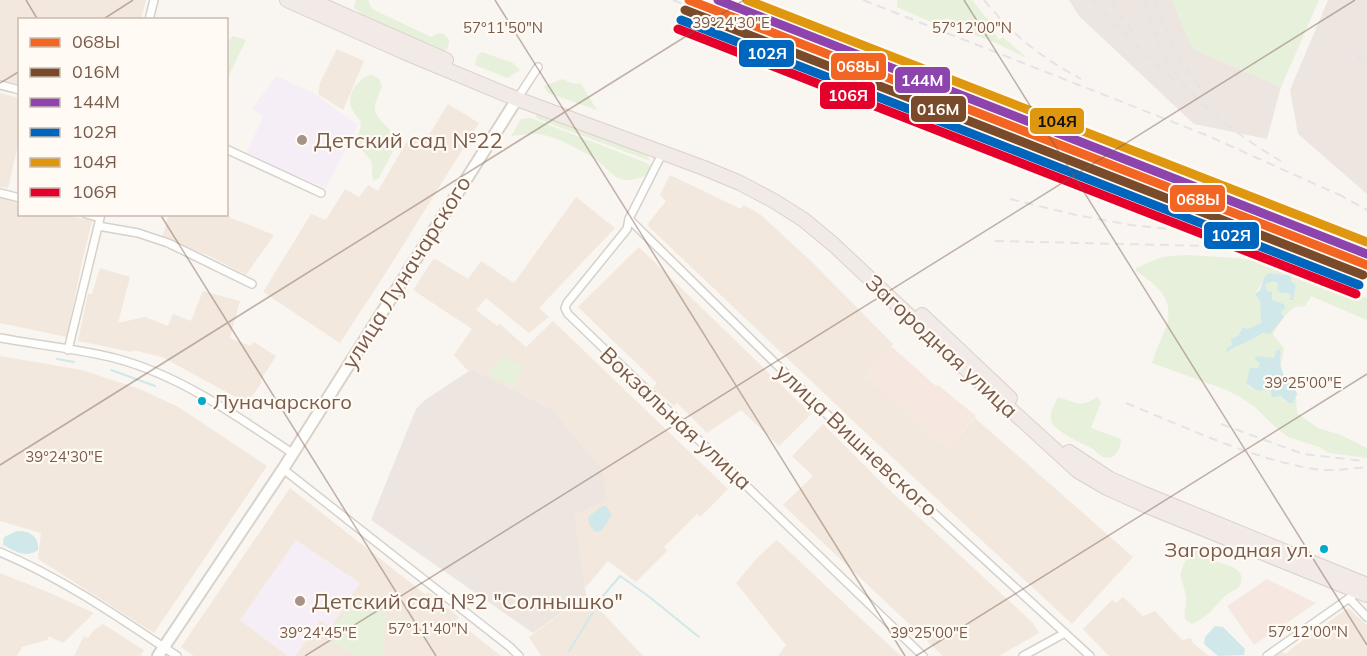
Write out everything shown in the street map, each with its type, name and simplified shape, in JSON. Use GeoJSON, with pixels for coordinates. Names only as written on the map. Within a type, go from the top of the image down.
{"type":"FeatureCollection","features":[{"type":"Feature","properties":{"kind":"highway"},"geometry":{"type":"LineString","coordinates":[[286,0],[404,52],[520,95]]}},
{"type":"Feature","properties":{"kind":"highway"},"geometry":{"type":"LineString","coordinates":[[310,0],[520,95]]}},
{"type":"Feature","properties":{"kind":"highway","name":"Загородная улица"},"geometry":{"type":"LineString","coordinates":[[520,95],[746,186],[804,220],[852,261],[1046,444],[1084,474],[1147,506],[1362,591]]}},
{"type":"Feature","properties":{"kind":"highway","name":"Загородная улица"},"geometry":{"type":"LineString","coordinates":[[520,95],[689,152],[778,194],[808,213],[857,254],[1047,433],[1083,463],[1110,479],[1362,591]]}},
{"type":"Feature","properties":{"kind":"street"},"geometry":{"type":"LineString","coordinates":[[149,18],[153,0]]}},
{"type":"Feature","properties":{"kind":"street"},"geometry":{"type":"LineString","coordinates":[[520,95],[538,67]]}},
{"type":"Feature","properties":{"kind":"street"},"geometry":{"type":"LineString","coordinates":[[0,85],[18,90]]}},
{"type":"Feature","properties":{"kind":"street","name":"улица Луначарского"},"geometry":{"type":"LineString","coordinates":[[161,652],[283,469],[520,95]]}},
{"type":"Feature","properties":{"kind":"street"},"geometry":{"type":"LineString","coordinates":[[228,150],[321,193]]}},
{"type":"Feature","properties":{"kind":"street","name":"Вокзальная улица"},"geometry":{"type":"LineString","coordinates":[[663,152],[629,219],[627,229],[567,303],[565,308],[568,314],[923,656]]}},
{"type":"Feature","properties":{"kind":"street"},"geometry":{"type":"LineString","coordinates":[[0,193],[18,198]]}},
{"type":"Feature","properties":{"kind":"street"},"geometry":{"type":"LineString","coordinates":[[68,350],[100,219],[168,243],[252,284]]}},
{"type":"Feature","properties":{"kind":"street","name":"улица Вишневского"},"geometry":{"type":"LineString","coordinates":[[629,219],[843,429],[1090,656]]}},
{"type":"Feature","properties":{"kind":"street"},"geometry":{"type":"LineString","coordinates":[[0,338],[117,359],[145,368],[202,394],[292,453]]}},
{"type":"Feature","properties":{"kind":"street"},"geometry":{"type":"LineString","coordinates":[[283,469],[519,656]]}},
{"type":"Feature","properties":{"kind":"street"},"geometry":{"type":"LineString","coordinates":[[0,552],[66,584],[115,614],[161,652],[177,656]]}},
{"type":"Feature","properties":{"kind":"street"},"geometry":{"type":"LineString","coordinates":[[1267,656],[1362,591],[1367,617]]}},
{"type":"Feature","properties":{"kind":"street"},"geometry":{"type":"LineString","coordinates":[[1023,656],[1065,633]]}},
{"type":"Feature","properties":{"kind":"shaded area"},"geometry":{"type":"Polygon","coordinates":[[[0,0],[146,0],[141,18],[18,18],[18,84],[0,80],[0,0]]]}},
{"type":"Feature","properties":{"kind":"shaded area"},"geometry":{"type":"Polygon","coordinates":[[[1069,0],[1172,0],[1193,49],[1281,87],[1267,139],[1194,124],[1079,16],[1069,0]]]}},
{"type":"Feature","properties":{"kind":"shaded area"},"geometry":{"type":"Polygon","coordinates":[[[1328,0],[1367,0],[1367,194],[1298,134],[1290,90],[1328,0]]]}},
{"type":"Feature","properties":{"kind":"shaded area"},"geometry":{"type":"Polygon","coordinates":[[[337,49],[364,61],[343,110],[318,94],[320,83],[337,49]]]}},
{"type":"Feature","properties":{"kind":"shaded area","name":"Детский сад №22"},"geometry":{"type":"Polygon","coordinates":[[[276,76],[313,93],[358,125],[326,188],[246,155],[263,116],[252,109],[276,76]]]}},
{"type":"Feature","properties":{"kind":"shaded area"},"geometry":{"type":"Polygon","coordinates":[[[0,93],[18,98],[18,145],[8,188],[0,187],[0,93]]]}},
{"type":"Feature","properties":{"kind":"shaded area"},"geometry":{"type":"Polygon","coordinates":[[[448,104],[479,123],[340,343],[263,292],[311,214],[326,220],[345,189],[359,197],[368,185],[378,191],[410,136],[424,143],[448,104]]]}},
{"type":"Feature","properties":{"kind":"shaded area"},"geometry":{"type":"Polygon","coordinates":[[[670,175],[741,209],[744,205],[761,215],[812,262],[893,344],[865,376],[948,449],[975,418],[1133,557],[1072,624],[647,225],[666,201],[660,195],[670,175]]]}},
{"type":"Feature","properties":{"kind":"shaded area"},"geometry":{"type":"Polygon","coordinates":[[[576,197],[615,228],[539,308],[549,317],[529,333],[486,298],[476,310],[497,326],[500,324],[526,347],[553,321],[728,489],[700,517],[697,514],[664,547],[667,551],[636,582],[608,561],[585,588],[573,515],[549,408],[472,369],[468,371],[454,355],[472,329],[413,290],[434,258],[468,279],[481,261],[514,283],[576,197]]]}},
{"type":"Feature","properties":{"kind":"shaded area"},"geometry":{"type":"Polygon","coordinates":[[[0,198],[18,203],[18,216],[70,216],[92,221],[67,337],[0,323],[0,198]]]}},
{"type":"Feature","properties":{"kind":"shaded area"},"geometry":{"type":"Polygon","coordinates":[[[168,216],[226,216],[274,235],[246,275],[207,255],[162,238],[168,216]]]}},
{"type":"Feature","properties":{"kind":"shaded area"},"geometry":{"type":"Polygon","coordinates":[[[639,247],[811,414],[779,446],[741,410],[707,433],[677,403],[674,406],[653,388],[657,383],[578,307],[639,247]]]}},
{"type":"Feature","properties":{"kind":"shaded area"},"geometry":{"type":"Polygon","coordinates":[[[100,268],[130,277],[118,323],[145,317],[168,326],[173,314],[191,321],[203,291],[240,301],[230,338],[250,346],[254,342],[276,356],[247,403],[162,357],[78,341],[88,294],[92,294],[100,268]]]}},
{"type":"Feature","properties":{"kind":"shaded area"},"geometry":{"type":"Polygon","coordinates":[[[891,346],[936,386],[938,385],[976,416],[948,449],[865,376],[891,346]]]}},
{"type":"Feature","properties":{"kind":"shaded area"},"geometry":{"type":"Polygon","coordinates":[[[0,356],[82,370],[140,389],[180,408],[267,466],[154,633],[38,559],[41,533],[0,521],[0,356]]]}},
{"type":"Feature","properties":{"kind":"shaded area"},"geometry":{"type":"Polygon","coordinates":[[[472,369],[551,409],[603,471],[606,500],[574,515],[586,595],[533,633],[371,520],[416,409],[425,400],[472,369]]]}},
{"type":"Feature","properties":{"kind":"shaded area"},"geometry":{"type":"Polygon","coordinates":[[[823,424],[882,483],[1034,624],[1039,633],[999,656],[943,656],[783,505],[813,476],[792,456],[823,424]]]}},
{"type":"Feature","properties":{"kind":"shaded area"},"geometry":{"type":"Polygon","coordinates":[[[290,488],[425,594],[429,593],[459,617],[456,620],[501,656],[295,656],[320,620],[331,627],[359,583],[240,620],[288,656],[194,656],[181,647],[290,488]]]}},
{"type":"Feature","properties":{"kind":"shaded area","name":"Детский сад №2 \"Солнышко\""},"geometry":{"type":"Polygon","coordinates":[[[296,540],[360,583],[330,628],[320,620],[295,656],[288,656],[240,620],[296,540]]]}},
{"type":"Feature","properties":{"kind":"shaded area"},"geometry":{"type":"Polygon","coordinates":[[[777,540],[901,656],[778,656],[786,645],[736,583],[759,556],[777,540]]]}},
{"type":"Feature","properties":{"kind":"shaded area"},"geometry":{"type":"Polygon","coordinates":[[[0,573],[94,613],[63,643],[49,636],[47,640],[22,647],[17,656],[0,656],[0,573]]]}},
{"type":"Feature","properties":{"kind":"shaded area"},"geometry":{"type":"Polygon","coordinates":[[[1267,579],[1316,603],[1254,645],[1227,606],[1267,579]]]}},
{"type":"Feature","properties":{"kind":"shaded area"},"geometry":{"type":"Polygon","coordinates":[[[586,595],[643,656],[541,656],[529,637],[586,595]]]}},
{"type":"Feature","properties":{"kind":"shaded area"},"geometry":{"type":"Polygon","coordinates":[[[1123,597],[1143,616],[1155,611],[1182,640],[1191,638],[1193,643],[1209,656],[1109,656],[1083,629],[1112,600],[1116,603],[1123,597]]]}},
{"type":"Feature","properties":{"kind":"shaded area"},"geometry":{"type":"Polygon","coordinates":[[[1348,608],[1367,625],[1367,656],[1276,656],[1282,652],[1286,654],[1348,608]]]}},
{"type":"Feature","properties":{"kind":"shaded area"},"geometry":{"type":"Polygon","coordinates":[[[103,624],[144,650],[140,656],[74,656],[84,636],[88,638],[103,624]]]}},
{"type":"Feature","properties":{"kind":"green space"},"geometry":{"type":"Polygon","coordinates":[[[356,0],[368,0],[372,9],[431,37],[438,33],[444,34],[449,40],[448,48],[444,52],[360,13],[354,8],[356,0]]]}},
{"type":"Feature","properties":{"kind":"green space"},"geometry":{"type":"Polygon","coordinates":[[[897,0],[972,0],[994,27],[999,40],[1003,37],[1027,58],[972,34],[969,27],[947,18],[938,25],[897,7],[897,0]]]}},
{"type":"Feature","properties":{"kind":"green space"},"geometry":{"type":"Polygon","coordinates":[[[1172,0],[1319,0],[1281,87],[1193,49],[1172,0]]]}},
{"type":"Feature","properties":{"kind":"green space"},"geometry":{"type":"Polygon","coordinates":[[[233,36],[246,40],[228,77],[228,43],[233,36]]]}},
{"type":"Feature","properties":{"kind":"green space"},"geometry":{"type":"Polygon","coordinates":[[[482,52],[513,63],[520,70],[507,78],[475,65],[477,56],[482,52]]]}},
{"type":"Feature","properties":{"kind":"green space"},"geometry":{"type":"Polygon","coordinates":[[[372,75],[379,79],[382,86],[375,104],[375,111],[390,130],[389,138],[395,147],[379,178],[374,181],[371,161],[355,141],[361,122],[350,104],[354,88],[362,79],[372,75]]]}},
{"type":"Feature","properties":{"kind":"green space"},"geometry":{"type":"Polygon","coordinates":[[[563,79],[581,84],[597,110],[548,93],[544,86],[563,79]]]}},
{"type":"Feature","properties":{"kind":"green space"},"geometry":{"type":"Polygon","coordinates":[[[537,113],[646,153],[650,161],[538,119],[537,113]]]}},
{"type":"Feature","properties":{"kind":"green space"},"geometry":{"type":"Polygon","coordinates":[[[531,118],[647,163],[651,166],[651,171],[639,178],[622,179],[595,159],[556,139],[536,134],[511,136],[521,119],[531,118]]]}},
{"type":"Feature","properties":{"kind":"green space"},"geometry":{"type":"Polygon","coordinates":[[[1185,255],[1237,258],[1265,263],[1309,274],[1319,281],[1367,298],[1367,320],[1311,296],[1305,306],[1292,309],[1273,335],[1284,348],[1281,366],[1285,377],[1281,369],[1279,349],[1274,358],[1256,358],[1255,360],[1260,363],[1258,368],[1251,368],[1246,385],[1270,389],[1271,395],[1279,396],[1287,402],[1296,395],[1288,383],[1298,394],[1296,397],[1297,413],[1318,428],[1341,435],[1367,448],[1367,458],[1329,453],[1319,447],[1288,437],[1255,407],[1240,397],[1152,363],[1168,321],[1167,303],[1159,289],[1136,271],[1136,268],[1162,257],[1185,255]],[[1270,273],[1255,294],[1260,301],[1261,323],[1248,329],[1244,327],[1241,329],[1239,335],[1232,338],[1230,351],[1272,330],[1284,316],[1281,312],[1284,304],[1272,300],[1272,292],[1267,291],[1265,284],[1274,280],[1283,293],[1287,292],[1291,295],[1290,301],[1293,300],[1296,285],[1291,282],[1289,273],[1285,275],[1270,273]]]}},
{"type":"Feature","properties":{"kind":"green space"},"geometry":{"type":"Polygon","coordinates":[[[504,356],[523,367],[514,387],[487,374],[504,356]]]}},
{"type":"Feature","properties":{"kind":"green space"},"geometry":{"type":"Polygon","coordinates":[[[1058,397],[1082,404],[1097,397],[1101,402],[1091,428],[1121,439],[1115,455],[1108,458],[1098,454],[1057,429],[1051,417],[1058,397]]]}},
{"type":"Feature","properties":{"kind":"green space"},"geometry":{"type":"Polygon","coordinates":[[[1188,544],[1207,558],[1235,569],[1241,576],[1238,587],[1226,595],[1205,616],[1192,624],[1185,619],[1186,599],[1181,580],[1181,571],[1187,558],[1184,547],[1188,544]]]}},
{"type":"Feature","properties":{"kind":"green space"},"geometry":{"type":"Polygon","coordinates":[[[351,608],[360,611],[371,608],[387,614],[383,633],[384,656],[356,656],[327,639],[336,622],[351,608]]]}},
{"type":"Feature","properties":{"kind":"water"},"geometry":{"type":"Polygon","coordinates":[[[1270,273],[1284,275],[1289,273],[1291,281],[1296,285],[1293,300],[1289,300],[1291,296],[1289,293],[1281,293],[1277,290],[1278,284],[1274,281],[1265,284],[1267,291],[1272,292],[1272,300],[1284,304],[1285,308],[1281,312],[1284,317],[1270,334],[1263,333],[1227,352],[1227,348],[1232,345],[1231,339],[1239,335],[1242,327],[1248,329],[1261,323],[1260,301],[1255,294],[1260,290],[1265,276],[1270,273]]]}},
{"type":"Feature","properties":{"kind":"water"},"geometry":{"type":"Polygon","coordinates":[[[1279,349],[1281,369],[1297,393],[1293,403],[1289,403],[1280,396],[1272,397],[1270,389],[1259,391],[1246,384],[1250,368],[1258,368],[1260,363],[1255,360],[1256,356],[1274,358],[1279,349]]]}},
{"type":"Feature","properties":{"kind":"water"},"geometry":{"type":"Polygon","coordinates":[[[602,506],[606,506],[612,515],[601,531],[595,532],[589,524],[588,517],[602,506]]]}},
{"type":"Feature","properties":{"kind":"water"},"geometry":{"type":"Polygon","coordinates":[[[17,531],[33,535],[37,541],[38,550],[25,554],[3,545],[4,537],[17,531]]]}},
{"type":"Feature","properties":{"kind":"water"},"geometry":{"type":"Polygon","coordinates":[[[1215,626],[1223,627],[1245,649],[1244,655],[1218,656],[1204,644],[1205,637],[1215,626]]]}},
{"type":"Feature","properties":{"kind":"waterway"},"geometry":{"type":"LineString","coordinates":[[57,359],[74,362]]}},
{"type":"Feature","properties":{"kind":"waterway"},"geometry":{"type":"LineString","coordinates":[[111,370],[155,386]]}},
{"type":"Feature","properties":{"kind":"waterway"},"geometry":{"type":"LineString","coordinates":[[569,651],[603,596],[620,576],[699,637]]}},
{"type":"Feature","properties":{"kind":"railway"},"geometry":{"type":"LineString","coordinates":[[673,0],[1367,273]]}},
{"type":"Feature","properties":{"kind":"railway"},"geometry":{"type":"LineString","coordinates":[[863,0],[1206,135],[1344,197]]}},
{"type":"Feature","properties":{"kind":"railway"},"geometry":{"type":"LineString","coordinates":[[984,0],[1028,45],[1081,79]]}},
{"type":"Feature","properties":{"kind":"railway"},"geometry":{"type":"LineString","coordinates":[[1092,0],[1154,63],[1177,81]]}},
{"type":"Feature","properties":{"kind":"railway"},"geometry":{"type":"LineString","coordinates":[[1111,0],[1134,33]]}},
{"type":"Feature","properties":{"kind":"railway"},"geometry":{"type":"LineString","coordinates":[[1145,0],[1158,42],[1168,62],[1190,92],[1227,125],[1281,161]]}},
{"type":"Feature","properties":{"kind":"railway"},"geometry":{"type":"LineString","coordinates":[[1155,0],[1174,49],[1203,93]]}},
{"type":"Feature","properties":{"kind":"railway"},"geometry":{"type":"LineString","coordinates":[[1358,56],[1367,69]]}},
{"type":"Feature","properties":{"kind":"railway"},"geometry":{"type":"LineString","coordinates":[[998,141],[1121,185]]}},
{"type":"Feature","properties":{"kind":"railway"},"geometry":{"type":"LineString","coordinates":[[993,152],[1233,228]]}},
{"type":"Feature","properties":{"kind":"railway"},"geometry":{"type":"LineString","coordinates":[[1338,194],[1367,210]]}},
{"type":"Feature","properties":{"kind":"railway"},"geometry":{"type":"LineString","coordinates":[[1010,199],[1131,225],[1237,236],[1272,245]]}},
{"type":"Feature","properties":{"kind":"railway"},"geometry":{"type":"LineString","coordinates":[[995,241],[1209,246],[1256,250],[1343,271]]}},
{"type":"Feature","properties":{"kind":"railway"},"geometry":{"type":"LineString","coordinates":[[1126,403],[1216,440],[1285,463],[1322,470],[1367,467]]}},
{"type":"Feature","properties":{"kind":"railway"},"geometry":{"type":"LineString","coordinates":[[1221,424],[1303,454],[1364,461]]}},
{"type":"Feature","properties":{"kind":"transit line","name":"068Ы"},"geometry":{"type":"LineString","coordinates":[[689,0],[1367,265]]}},
{"type":"Feature","properties":{"kind":"transit line","name":"144М"},"geometry":{"type":"LineString","coordinates":[[718,0],[1367,254]]}},
{"type":"Feature","properties":{"kind":"transit line","name":"104Я"},"geometry":{"type":"LineString","coordinates":[[747,0],[1367,242]]}},
{"type":"Feature","properties":{"kind":"transit line","name":"016М"},"geometry":{"type":"LineString","coordinates":[[685,10],[1363,275]]}},
{"type":"Feature","properties":{"kind":"transit line","name":"102Я"},"geometry":{"type":"LineString","coordinates":[[681,20],[1359,285]]}},
{"type":"Feature","properties":{"kind":"transit line","name":"106Я"},"geometry":{"type":"LineString","coordinates":[[678,29],[1356,294]]}},
{"type":"Feature","properties":{"kind":"place","name":"Детский сад №22"},"geometry":{"type":"Point","coordinates":[302,140]}},
{"type":"Feature","properties":{"kind":"place","name":"Луначарского"},"geometry":{"type":"Point","coordinates":[202,401]}},
{"type":"Feature","properties":{"kind":"place","name":"Загородная ул."},"geometry":{"type":"Point","coordinates":[1324,549]}},
{"type":"Feature","properties":{"kind":"place","name":"Детский сад №2 \"Солнышко\""},"geometry":{"type":"Point","coordinates":[300,601]}}]}
